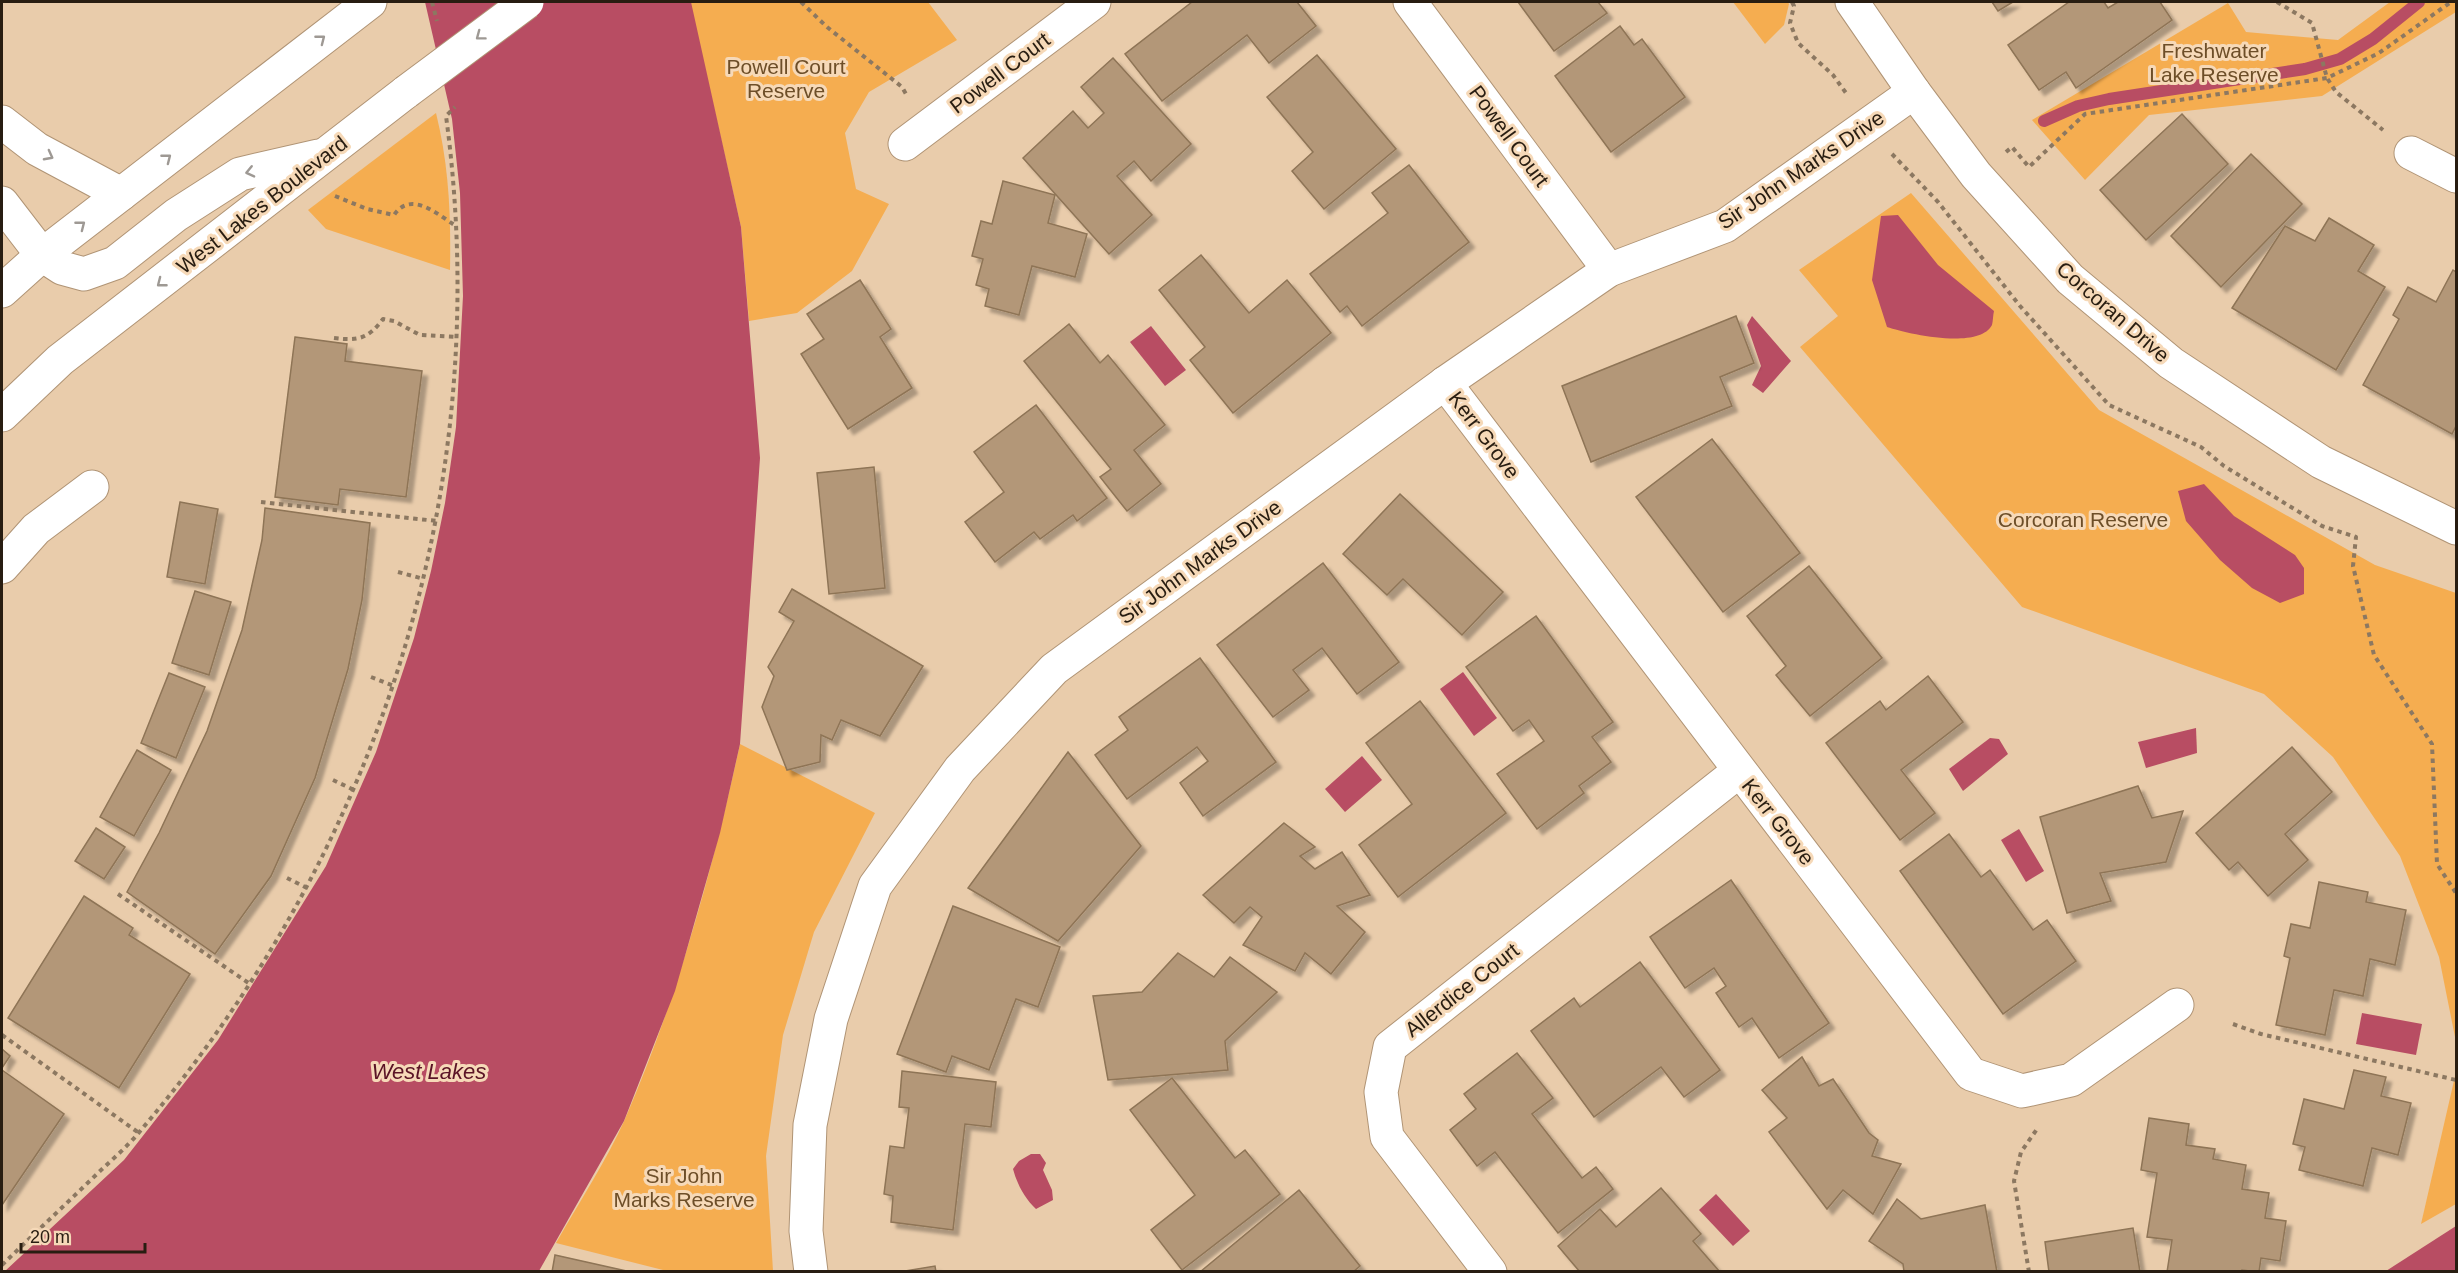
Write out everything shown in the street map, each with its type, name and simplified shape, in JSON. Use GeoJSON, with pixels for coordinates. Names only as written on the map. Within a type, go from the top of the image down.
{"type":"FeatureCollection","features":[{"type":"Feature","properties":{"kind":"street","name":"West Lakes Boulevard"},"geometry":{"type":"LineString","coordinates":[[2,415],[60,360],[406,92],[527,2]]}},
{"type":"Feature","properties":{"kind":"street","name":"Powell Court"},"geometry":{"type":"LineString","coordinates":[[917,136],[1094,2]]}},
{"type":"Feature","properties":{"kind":"street","name":"Powell Court"},"geometry":{"type":"LineString","coordinates":[[1410,2],[1609,270]]}},
{"type":"Feature","properties":{"kind":"street","name":"Corcoran Drive"},"geometry":{"type":"LineString","coordinates":[[1852,2],[1914,92],[1976,175],[2070,279],[2171,363],[2321,462],[2457,528]]}},
{"type":"Feature","properties":{"kind":"street"},"geometry":{"type":"LineString","coordinates":[[2,291],[42,255],[361,8]]}},
{"type":"Feature","properties":{"kind":"street","name":"Sir John Marks Drive"},"geometry":{"type":"LineString","coordinates":[[811,1272],[806,1231],[810,1125],[831,1019],[875,885],[960,769],[1054,669],[1445,383],[1609,270],[1725,226],[1914,92]]}},
{"type":"Feature","properties":{"kind":"street"},"geometry":{"type":"LineString","coordinates":[[2,122],[37,149],[121,194]]}},
{"type":"Feature","properties":{"kind":"street"},"geometry":{"type":"LineString","coordinates":[[2411,153],[2457,176]]}},
{"type":"Feature","properties":{"kind":"street"},"geometry":{"type":"LineString","coordinates":[[2,203],[42,255],[63,268],[84,274],[115,262],[176,215],[240,174],[328,154]]}},
{"type":"Feature","properties":{"kind":"street","name":"Kerr Grove"},"geometry":{"type":"LineString","coordinates":[[1445,383],[1971,1074],[2022,1091],[2071,1080],[2177,1005]]}},
{"type":"Feature","properties":{"kind":"street"},"geometry":{"type":"LineString","coordinates":[[2,567],[36,529],[92,487]]}},
{"type":"Feature","properties":{"kind":"street","name":"Allerdice Court"},"geometry":{"type":"LineString","coordinates":[[1490,1272],[1387,1137],[1381,1092],[1390,1047],[1739,771]]}},
{"type":"Feature","properties":{"kind":"path"},"geometry":{"type":"LineString","coordinates":[[801,2],[827,27],[902,87],[917,136]]}},
{"type":"Feature","properties":{"kind":"path"},"geometry":{"type":"LineString","coordinates":[[1792,2],[1794,6],[1790,23],[1798,44],[1833,75],[1898,163],[1938,202],[2020,306],[2109,405],[2201,447],[2224,466],[2322,526],[2356,537],[2353,566],[2374,655],[2432,744],[2437,864],[2457,893]]}},
{"type":"Feature","properties":{"kind":"path"},"geometry":{"type":"LineString","coordinates":[[2277,2],[2312,22],[2327,78],[2336,93],[2360,112]]}},
{"type":"Feature","properties":{"kind":"path"},"geometry":{"type":"LineString","coordinates":[[1938,202],[2012,147],[2029,167],[2085,114],[2327,78],[2379,53],[2451,2]]}},
{"type":"Feature","properties":{"kind":"path"},"geometry":{"type":"LineString","coordinates":[[2,1265],[139,1133],[201,1056],[250,984],[307,888],[354,790],[394,686],[412,628],[436,521],[451,424],[457,337],[456,226],[453,171],[446,116]]}},
{"type":"Feature","properties":{"kind":"path"},"geometry":{"type":"LineString","coordinates":[[330,193],[366,209],[394,215],[401,206],[410,202],[428,208],[456,226]]}},
{"type":"Feature","properties":{"kind":"path"},"geometry":{"type":"LineString","coordinates":[[334,338],[359,340],[375,329],[383,319],[394,321],[420,335],[457,337]]}},
{"type":"Feature","properties":{"kind":"path"},"geometry":{"type":"LineString","coordinates":[[261,502],[436,521]]}},
{"type":"Feature","properties":{"kind":"path"},"geometry":{"type":"LineString","coordinates":[[398,572],[424,579]]}},
{"type":"Feature","properties":{"kind":"path"},"geometry":{"type":"LineString","coordinates":[[371,677],[394,686]]}},
{"type":"Feature","properties":{"kind":"path"},"geometry":{"type":"LineString","coordinates":[[333,780],[354,790]]}},
{"type":"Feature","properties":{"kind":"path"},"geometry":{"type":"LineString","coordinates":[[286,878],[307,888]]}},
{"type":"Feature","properties":{"kind":"path"},"geometry":{"type":"LineString","coordinates":[[118,894],[250,984]]}},
{"type":"Feature","properties":{"kind":"path"},"geometry":{"type":"LineString","coordinates":[[2234,1024],[2261,1034],[2457,1080]]}},
{"type":"Feature","properties":{"kind":"path"},"geometry":{"type":"LineString","coordinates":[[2,1035],[139,1133]]}},
{"type":"Feature","properties":{"kind":"path"},"geometry":{"type":"LineString","coordinates":[[2029,1272],[2013,1181],[2021,1152],[2037,1129]]}},
{"type":"Feature","properties":{"kind":"green space","name":"Powell Court Reserve"},"geometry":{"type":"Polygon","coordinates":[[[690,2],[928,2],[957,40],[869,92],[845,133],[856,189],[889,204],[852,271],[797,313],[749,321],[741,227],[690,2]]]}},
{"type":"Feature","properties":{"kind":"green space"},"geometry":{"type":"Polygon","coordinates":[[[1733,2],[1788,2],[1789,4],[1784,25],[1765,44],[1733,2]]]}},
{"type":"Feature","properties":{"kind":"green space","name":"Freshwater Lake Reserve"},"geometry":{"type":"Polygon","coordinates":[[[2390,2],[2456,2],[2456,12],[2322,96],[2149,115],[2085,180],[2032,120],[2228,3],[2246,32],[2338,40],[2390,2]]]}},
{"type":"Feature","properties":{"kind":"green space"},"geometry":{"type":"Polygon","coordinates":[[[436,113],[444,152],[448,191],[450,270],[326,229],[308,210],[436,113]]]}},
{"type":"Feature","properties":{"kind":"green space","name":"Corcoran Reserve"},"geometry":{"type":"Polygon","coordinates":[[[1911,193],[2099,410],[2375,565],[2456,593],[2456,1042],[2439,957],[2400,856],[2333,757],[2264,694],[2022,607],[1800,347],[1838,316],[1799,270],[1911,193]]]}},
{"type":"Feature","properties":{"kind":"green space","name":"Sir John Marks Reserve"},"geometry":{"type":"Polygon","coordinates":[[[740,744],[875,813],[814,932],[783,1035],[766,1156],[773,1271],[667,1271],[556,1243],[618,1134],[661,1028],[692,934],[718,840],[740,744]]]}},
{"type":"Feature","properties":{"kind":"green space"},"geometry":{"type":"Polygon","coordinates":[[[2456,1072],[2456,1204],[2421,1224],[2456,1072]]]}},
{"type":"Feature","properties":{"kind":"water","name":"West Lakes"},"geometry":{"type":"Polygon","coordinates":[[[425,2],[691,2],[741,227],[760,458],[740,744],[720,833],[675,991],[624,1121],[539,1271],[4,1272],[124,1160],[218,1040],[326,866],[376,752],[414,638],[445,503],[456,427],[463,296],[460,193],[452,119],[425,2]]]}},
{"type":"Feature","properties":{"kind":"water"},"geometry":{"type":"Polygon","coordinates":[[[1898,215],[1938,265],[1994,311],[1992,325],[1985,333],[1973,337],[1942,338],[1887,327],[1872,280],[1881,216],[1898,215]]]}},
{"type":"Feature","properties":{"kind":"water"},"geometry":{"type":"Polygon","coordinates":[[[1752,316],[1791,361],[1763,393],[1752,385],[1761,366],[1747,325],[1752,316]]]}},
{"type":"Feature","properties":{"kind":"water"},"geometry":{"type":"Polygon","coordinates":[[[1151,326],[1186,370],[1165,386],[1130,342],[1151,326]]]}},
{"type":"Feature","properties":{"kind":"water"},"geometry":{"type":"Polygon","coordinates":[[[2204,484],[2234,516],[2295,555],[2304,568],[2304,594],[2280,603],[2252,588],[2220,560],[2186,521],[2178,491],[2204,484]]]}},
{"type":"Feature","properties":{"kind":"water"},"geometry":{"type":"Polygon","coordinates":[[[1463,672],[1497,718],[1474,736],[1440,689],[1463,672]]]}},
{"type":"Feature","properties":{"kind":"water"},"geometry":{"type":"Polygon","coordinates":[[[2196,728],[2197,753],[2146,768],[2138,742],[2196,728]]]}},
{"type":"Feature","properties":{"kind":"water"},"geometry":{"type":"Polygon","coordinates":[[[1990,738],[1999,739],[2008,754],[1963,791],[1949,769],[1990,738]]]}},
{"type":"Feature","properties":{"kind":"water"},"geometry":{"type":"Polygon","coordinates":[[[1362,756],[1382,780],[1345,812],[1325,789],[1362,756]]]}},
{"type":"Feature","properties":{"kind":"water"},"geometry":{"type":"Polygon","coordinates":[[[2019,829],[2044,871],[2026,882],[2001,840],[2019,829]]]}},
{"type":"Feature","properties":{"kind":"water"},"geometry":{"type":"Polygon","coordinates":[[[2362,1013],[2422,1024],[2416,1055],[2356,1044],[2362,1013]]]}},
{"type":"Feature","properties":{"kind":"water"},"geometry":{"type":"Polygon","coordinates":[[[1031,1154],[1040,1154],[1046,1163],[1043,1170],[1052,1190],[1053,1200],[1036,1209],[1022,1191],[1013,1169],[1019,1161],[1031,1154]]]}},
{"type":"Feature","properties":{"kind":"water"},"geometry":{"type":"Polygon","coordinates":[[[1716,1194],[1750,1231],[1733,1246],[1699,1210],[1716,1194]]]}},
{"type":"Feature","properties":{"kind":"water"},"geometry":{"type":"Polygon","coordinates":[[[2456,1226],[2456,1271],[2386,1271],[2456,1226]]]}},
{"type":"Feature","properties":{"kind":"building"},"geometry":{"type":"Polygon","coordinates":[[[1192,2],[1297,2],[1316,26],[1269,63],[1247,35],[1162,101],[1125,54],[1192,2]]]}},
{"type":"Feature","properties":{"kind":"building"},"geometry":{"type":"Polygon","coordinates":[[[1518,2],[1598,2],[1607,13],[1554,51],[1518,2]]]}},
{"type":"Feature","properties":{"kind":"building"},"geometry":{"type":"Polygon","coordinates":[[[1992,2],[2013,2],[1998,11],[1992,2]]]}},
{"type":"Feature","properties":{"kind":"building"},"geometry":{"type":"Polygon","coordinates":[[[2069,2],[2104,2],[2108,8],[2118,2],[2160,2],[2172,20],[2076,88],[2066,72],[2039,90],[2008,45],[2069,2]]]}},
{"type":"Feature","properties":{"kind":"building"},"geometry":{"type":"Polygon","coordinates":[[[1620,26],[1634,45],[1642,39],[1685,97],[1611,152],[1555,76],[1620,26]]]}},
{"type":"Feature","properties":{"kind":"building"},"geometry":{"type":"Polygon","coordinates":[[[1317,55],[1396,149],[1324,209],[1292,171],[1313,152],[1267,97],[1317,55]]]}},
{"type":"Feature","properties":{"kind":"building"},"geometry":{"type":"Polygon","coordinates":[[[1113,58],[1191,144],[1151,181],[1134,161],[1117,176],[1152,215],[1109,254],[1023,158],[1073,111],[1088,128],[1104,113],[1081,87],[1113,58]]]}},
{"type":"Feature","properties":{"kind":"building"},"geometry":{"type":"Polygon","coordinates":[[[2182,114],[2228,164],[2146,240],[2100,190],[2182,114]]]}},
{"type":"Feature","properties":{"kind":"building"},"geometry":{"type":"Polygon","coordinates":[[[2251,154],[2302,204],[2221,287],[2171,236],[2251,154]]]}},
{"type":"Feature","properties":{"kind":"building"},"geometry":{"type":"Polygon","coordinates":[[[1409,165],[1469,242],[1362,326],[1347,306],[1340,312],[1310,274],[1388,213],[1372,193],[1409,165]]]}},
{"type":"Feature","properties":{"kind":"building"},"geometry":{"type":"Polygon","coordinates":[[[1003,181],[1055,195],[1048,223],[1087,234],[1075,277],[1032,266],[1019,315],[985,306],[989,289],[976,285],[983,259],[972,256],[981,221],[992,224],[1003,181]]]}},
{"type":"Feature","properties":{"kind":"building"},"geometry":{"type":"Polygon","coordinates":[[[2329,218],[2374,245],[2358,271],[2385,287],[2336,370],[2232,308],[2285,226],[2315,241],[2329,218]]]}},
{"type":"Feature","properties":{"kind":"building"},"geometry":{"type":"Polygon","coordinates":[[[1201,255],[1249,313],[1287,280],[1331,333],[1233,413],[1190,360],[1205,347],[1159,290],[1201,255]]]}},
{"type":"Feature","properties":{"kind":"building"},"geometry":{"type":"Polygon","coordinates":[[[2453,270],[2456,272],[2456,426],[2452,434],[2363,385],[2399,319],[2393,315],[2408,287],[2436,302],[2453,270]]]}},
{"type":"Feature","properties":{"kind":"building"},"geometry":{"type":"Polygon","coordinates":[[[860,280],[891,329],[880,337],[912,388],[848,429],[801,354],[824,339],[807,314],[860,280]]]}},
{"type":"Feature","properties":{"kind":"building"},"geometry":{"type":"Polygon","coordinates":[[[1736,316],[1754,363],[1720,377],[1732,406],[1591,462],[1562,386],[1736,316]]]}},
{"type":"Feature","properties":{"kind":"building"},"geometry":{"type":"Polygon","coordinates":[[[1069,324],[1100,363],[1108,355],[1165,425],[1134,450],[1161,484],[1127,511],[1100,477],[1111,469],[1024,361],[1069,324]]]}},
{"type":"Feature","properties":{"kind":"building"},"geometry":{"type":"Polygon","coordinates":[[[295,337],[347,344],[345,361],[422,371],[406,497],[340,489],[338,505],[275,497],[295,337]]]}},
{"type":"Feature","properties":{"kind":"building"},"geometry":{"type":"Polygon","coordinates":[[[1036,405],[1107,498],[1077,521],[1073,515],[1040,539],[1034,532],[995,562],[965,522],[1004,492],[974,452],[1036,405]]]}},
{"type":"Feature","properties":{"kind":"building"},"geometry":{"type":"Polygon","coordinates":[[[1712,439],[1800,553],[1723,612],[1636,497],[1712,439]]]}},
{"type":"Feature","properties":{"kind":"building"},"geometry":{"type":"Polygon","coordinates":[[[874,467],[885,588],[829,594],[817,473],[874,467]]]}},
{"type":"Feature","properties":{"kind":"building"},"geometry":{"type":"Polygon","coordinates":[[[1400,494],[1503,592],[1462,635],[1403,579],[1387,595],[1343,554],[1400,494]]]}},
{"type":"Feature","properties":{"kind":"building"},"geometry":{"type":"Polygon","coordinates":[[[180,502],[218,509],[205,584],[167,577],[180,502]]]}},
{"type":"Feature","properties":{"kind":"building"},"geometry":{"type":"Polygon","coordinates":[[[265,508],[370,523],[362,600],[348,669],[315,778],[271,876],[215,954],[127,892],[159,833],[207,731],[242,630],[262,540],[265,508]]]}},
{"type":"Feature","properties":{"kind":"building"},"geometry":{"type":"Polygon","coordinates":[[[1323,563],[1399,662],[1357,694],[1322,648],[1293,670],[1309,690],[1273,717],[1217,645],[1323,563]]]}},
{"type":"Feature","properties":{"kind":"building"},"geometry":{"type":"Polygon","coordinates":[[[1809,566],[1882,658],[1810,716],[1776,675],[1786,666],[1747,616],[1809,566]]]}},
{"type":"Feature","properties":{"kind":"building"},"geometry":{"type":"Polygon","coordinates":[[[792,589],[923,666],[880,736],[841,720],[832,740],[821,735],[820,762],[787,770],[762,707],[774,676],[768,667],[794,621],[779,612],[792,589]]]}},
{"type":"Feature","properties":{"kind":"building"},"geometry":{"type":"Polygon","coordinates":[[[195,591],[231,602],[209,675],[172,663],[195,591]]]}},
{"type":"Feature","properties":{"kind":"building"},"geometry":{"type":"Polygon","coordinates":[[[1536,616],[1613,722],[1592,737],[1611,762],[1579,786],[1584,793],[1537,829],[1497,774],[1544,741],[1529,720],[1513,731],[1466,667],[1536,616]]]}},
{"type":"Feature","properties":{"kind":"building"},"geometry":{"type":"Polygon","coordinates":[[[1200,658],[1276,762],[1203,816],[1180,783],[1208,761],[1197,747],[1127,799],[1095,755],[1128,730],[1119,717],[1200,658]]]}},
{"type":"Feature","properties":{"kind":"building"},"geometry":{"type":"Polygon","coordinates":[[[169,673],[205,687],[176,758],[141,743],[169,673]]]}},
{"type":"Feature","properties":{"kind":"building"},"geometry":{"type":"Polygon","coordinates":[[[1928,676],[1963,722],[1901,770],[1935,813],[1900,840],[1826,743],[1880,701],[1886,710],[1928,676]]]}},
{"type":"Feature","properties":{"kind":"building"},"geometry":{"type":"Polygon","coordinates":[[[1420,701],[1506,813],[1398,897],[1359,845],[1412,804],[1366,743],[1420,701]]]}},
{"type":"Feature","properties":{"kind":"building"},"geometry":{"type":"Polygon","coordinates":[[[2292,747],[2332,792],[2285,834],[2308,860],[2268,896],[2238,862],[2229,870],[2196,833],[2292,747]]]}},
{"type":"Feature","properties":{"kind":"building"},"geometry":{"type":"Polygon","coordinates":[[[137,750],[171,770],[134,836],[100,817],[137,750]]]}},
{"type":"Feature","properties":{"kind":"building"},"geometry":{"type":"Polygon","coordinates":[[[1068,752],[1141,846],[1058,941],[968,888],[1068,752]]]}},
{"type":"Feature","properties":{"kind":"building"},"geometry":{"type":"Polygon","coordinates":[[[2138,786],[2152,818],[2183,811],[2166,862],[2100,873],[2111,901],[2067,913],[2040,817],[2138,786]]]}},
{"type":"Feature","properties":{"kind":"building"},"geometry":{"type":"Polygon","coordinates":[[[1284,823],[1315,847],[1300,856],[1315,869],[1342,852],[1370,895],[1337,906],[1365,932],[1331,974],[1305,953],[1295,971],[1243,945],[1262,917],[1250,907],[1234,923],[1203,895],[1284,823]]]}},
{"type":"Feature","properties":{"kind":"building"},"geometry":{"type":"Polygon","coordinates":[[[96,828],[125,847],[104,879],[75,861],[96,828]]]}},
{"type":"Feature","properties":{"kind":"building"},"geometry":{"type":"Polygon","coordinates":[[[1949,834],[1981,877],[1990,870],[2033,930],[2047,920],[2076,961],[2003,1014],[1900,871],[1949,834]]]}},
{"type":"Feature","properties":{"kind":"building"},"geometry":{"type":"Polygon","coordinates":[[[1731,880],[1829,1023],[1779,1058],[1752,1018],[1739,1027],[1716,993],[1726,986],[1714,968],[1685,988],[1650,937],[1731,880]]]}},
{"type":"Feature","properties":{"kind":"building"},"geometry":{"type":"Polygon","coordinates":[[[2319,882],[2368,892],[2366,902],[2406,910],[2395,965],[2370,959],[2363,996],[2334,990],[2325,1035],[2276,1025],[2290,958],[2284,956],[2291,924],[2310,928],[2319,882]]]}},
{"type":"Feature","properties":{"kind":"building"},"geometry":{"type":"Polygon","coordinates":[[[84,896],[133,928],[129,935],[190,974],[119,1088],[8,1018],[84,896]]]}},
{"type":"Feature","properties":{"kind":"building"},"geometry":{"type":"Polygon","coordinates":[[[953,906],[1060,947],[1038,1007],[1016,999],[989,1070],[952,1056],[946,1072],[897,1054],[953,906]]]}},
{"type":"Feature","properties":{"kind":"building"},"geometry":{"type":"Polygon","coordinates":[[[1178,953],[1214,977],[1230,957],[1277,992],[1225,1041],[1228,1070],[1108,1080],[1093,996],[1142,992],[1178,953]]]}},
{"type":"Feature","properties":{"kind":"building"},"geometry":{"type":"Polygon","coordinates":[[[1640,962],[1720,1070],[1684,1097],[1661,1067],[1594,1117],[1531,1031],[1574,998],[1580,1007],[1640,962]]]}},
{"type":"Feature","properties":{"kind":"building"},"geometry":{"type":"Polygon","coordinates":[[[2,1049],[10,1056],[2,1068],[2,1049]]]}},
{"type":"Feature","properties":{"kind":"building"},"geometry":{"type":"Polygon","coordinates":[[[1517,1053],[1553,1098],[1532,1114],[1582,1178],[1596,1167],[1613,1189],[1558,1233],[1495,1152],[1477,1166],[1450,1130],[1476,1109],[1464,1094],[1517,1053]]]}},
{"type":"Feature","properties":{"kind":"building"},"geometry":{"type":"Polygon","coordinates":[[[1802,1057],[1819,1086],[1833,1079],[1869,1133],[1878,1140],[1872,1156],[1901,1164],[1873,1214],[1843,1190],[1827,1209],[1769,1132],[1787,1118],[1762,1090],[1802,1057]]]}},
{"type":"Feature","properties":{"kind":"building"},"geometry":{"type":"Polygon","coordinates":[[[2,1070],[64,1114],[2,1205],[2,1070]]]}},
{"type":"Feature","properties":{"kind":"building"},"geometry":{"type":"Polygon","coordinates":[[[2354,1070],[2386,1077],[2381,1096],[2411,1103],[2398,1155],[2372,1148],[2363,1186],[2299,1170],[2305,1147],[2293,1144],[2304,1099],[2344,1109],[2354,1070]]]}},
{"type":"Feature","properties":{"kind":"building"},"geometry":{"type":"Polygon","coordinates":[[[902,1071],[996,1082],[991,1127],[965,1124],[953,1230],[891,1222],[893,1196],[884,1194],[890,1146],[904,1148],[909,1108],[899,1107],[902,1071]]]}},
{"type":"Feature","properties":{"kind":"building"},"geometry":{"type":"Polygon","coordinates":[[[1172,1078],[1235,1158],[1245,1150],[1280,1194],[1182,1270],[1151,1230],[1195,1195],[1130,1110],[1172,1078]]]}},
{"type":"Feature","properties":{"kind":"building"},"geometry":{"type":"Polygon","coordinates":[[[2149,1118],[2189,1124],[2186,1145],[2215,1149],[2213,1159],[2246,1165],[2242,1189],[2269,1193],[2265,1218],[2286,1221],[2280,1261],[2261,1258],[2259,1272],[2242,1270],[2242,1272],[2167,1272],[2172,1240],[2147,1237],[2157,1173],[2141,1170],[2149,1118]]]}},
{"type":"Feature","properties":{"kind":"building"},"geometry":{"type":"Polygon","coordinates":[[[1661,1188],[1701,1234],[1693,1241],[1720,1272],[1580,1272],[1558,1246],[1600,1209],[1616,1227],[1661,1188]]]}},
{"type":"Feature","properties":{"kind":"building"},"geometry":{"type":"Polygon","coordinates":[[[1299,1190],[1360,1266],[1353,1272],[1200,1272],[1299,1190]]]}},
{"type":"Feature","properties":{"kind":"building"},"geometry":{"type":"Polygon","coordinates":[[[1897,1199],[1921,1219],[1985,1205],[1997,1272],[1904,1272],[1903,1264],[1869,1241],[1897,1199]]]}},
{"type":"Feature","properties":{"kind":"building"},"geometry":{"type":"Polygon","coordinates":[[[2133,1228],[2140,1272],[2049,1272],[2045,1242],[2133,1228]]]}},
{"type":"Feature","properties":{"kind":"building"},"geometry":{"type":"Polygon","coordinates":[[[555,1255],[631,1272],[552,1272],[555,1255]]]}},
{"type":"Feature","properties":{"kind":"building"},"geometry":{"type":"Polygon","coordinates":[[[935,1266],[936,1272],[899,1272],[935,1266]]]}},
{"type":"Feature","properties":{"kind":"waterway"},"geometry":{"type":"LineString","coordinates":[[2044,121],[2078,106],[2109,99],[2305,69],[2340,59],[2373,39],[2419,2]]}}]}
